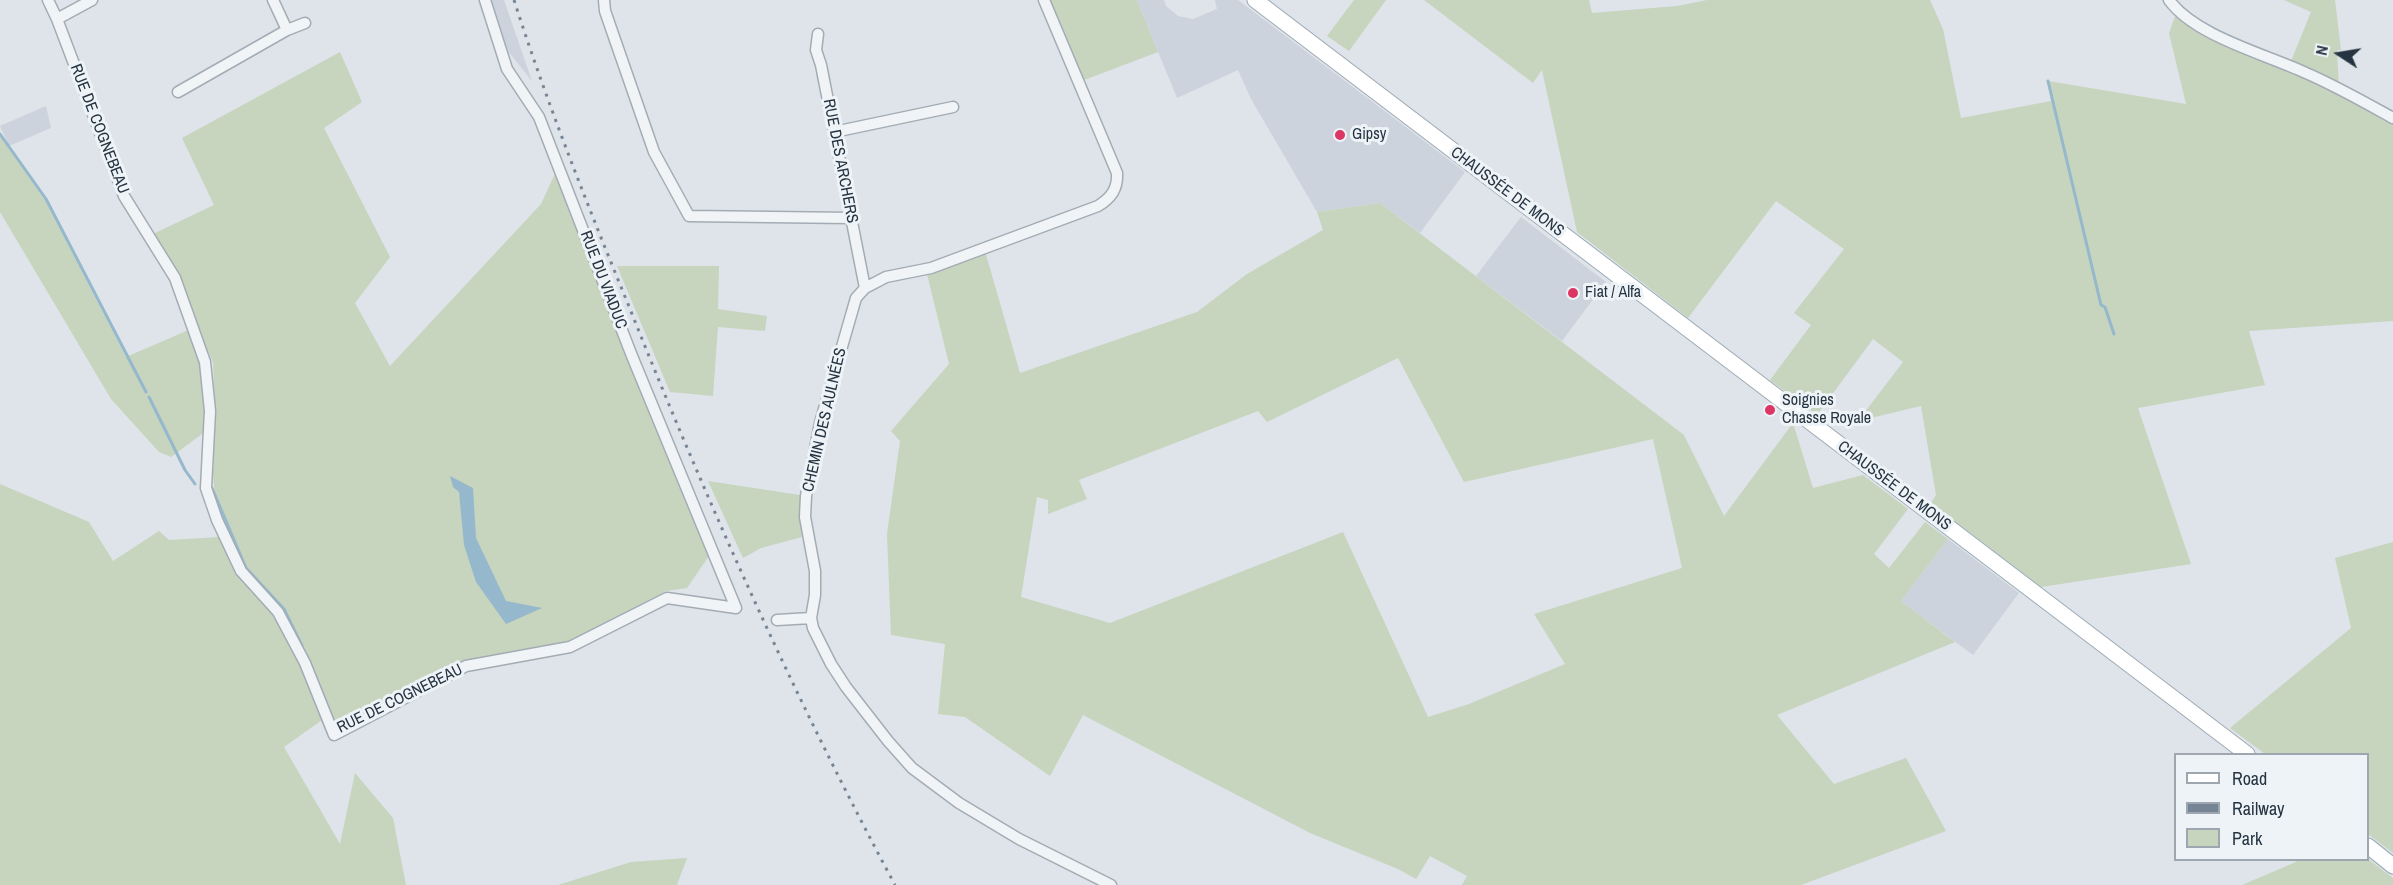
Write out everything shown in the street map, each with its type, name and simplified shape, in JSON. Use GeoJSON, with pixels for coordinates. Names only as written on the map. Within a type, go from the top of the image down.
{"type":"FeatureCollection","features":[{"type":"Feature","properties":{"kind":"main road","name":"CHAUSSÉE DE MONS"},"geometry":{"type":"LineString","coordinates":[[1255,0],[2246,753]]}},
{"type":"Feature","properties":{"kind":"main road"},"geometry":{"type":"LineString","coordinates":[[2369,848],[2393,866]]}},
{"type":"Feature","properties":{"kind":"street","name":"RUE DE COGNEBEAU"},"geometry":{"type":"LineString","coordinates":[[48,0],[124,196],[175,278],[205,362],[210,411],[206,488],[217,519],[242,571],[278,612],[305,663],[334,735],[466,666],[570,647],[667,598],[736,608],[719,563]]}},
{"type":"Feature","properties":{"kind":"street"},"geometry":{"type":"LineString","coordinates":[[57,19],[93,0]]}},
{"type":"Feature","properties":{"kind":"street"},"geometry":{"type":"LineString","coordinates":[[273,0],[286,30]]}},
{"type":"Feature","properties":{"kind":"street","name":"RUE DU VIADUC"},"geometry":{"type":"LineString","coordinates":[[484,0],[507,69],[539,117],[628,345],[719,563]]}},
{"type":"Feature","properties":{"kind":"street"},"geometry":{"type":"LineString","coordinates":[[604,0],[605,10],[654,153],[689,216],[851,218]]}},
{"type":"Feature","properties":{"kind":"street"},"geometry":{"type":"LineString","coordinates":[[865,288],[886,277],[931,268],[1098,206],[1111,196],[1117,182],[1117,173],[1044,0]]}},
{"type":"Feature","properties":{"kind":"street"},"geometry":{"type":"LineString","coordinates":[[2169,0],[2177,11],[2199,27],[2306,73],[2393,118]]}},
{"type":"Feature","properties":{"kind":"street"},"geometry":{"type":"LineString","coordinates":[[178,92],[286,30],[305,23]]}},
{"type":"Feature","properties":{"kind":"street","name":"RUE DES ARCHERS"},"geometry":{"type":"LineString","coordinates":[[818,34],[816,50],[865,288]]}},
{"type":"Feature","properties":{"kind":"street"},"geometry":{"type":"LineString","coordinates":[[834,132],[953,107]]}},
{"type":"Feature","properties":{"kind":"street","name":"CHEMIN DES AULNÉES"},"geometry":{"type":"LineString","coordinates":[[865,288],[852,307],[820,423],[806,496],[805,517],[815,571],[815,595],[811,618],[813,628],[846,687],[912,768],[933,785],[990,822],[1111,885]]}},
{"type":"Feature","properties":{"kind":"street"},"geometry":{"type":"LineString","coordinates":[[777,620],[811,618]]}},
{"type":"Feature","properties":{"kind":"shaded area"},"geometry":{"type":"Polygon","coordinates":[[[491,0],[504,0],[532,81],[508,51],[491,0]]]}},
{"type":"Feature","properties":{"kind":"shaded area"},"geometry":{"type":"Polygon","coordinates":[[[1137,0],[1164,0],[1166,6],[1178,16],[1193,19],[1217,9],[1215,0],[1238,0],[1465,172],[1420,233],[1380,203],[1317,212],[1251,99],[1238,70],[1177,98],[1137,0]]]}},
{"type":"Feature","properties":{"kind":"shaded area"},"geometry":{"type":"Polygon","coordinates":[[[46,106],[51,128],[9,146],[0,126],[46,106]]]}},
{"type":"Feature","properties":{"kind":"shaded area"},"geometry":{"type":"Polygon","coordinates":[[[1521,217],[1606,282],[1562,341],[1476,276],[1521,217]]]}},
{"type":"Feature","properties":{"kind":"shaded area"},"geometry":{"type":"Polygon","coordinates":[[[1948,539],[2019,593],[1973,655],[1901,601],[1948,539]]]}},
{"type":"Feature","properties":{"kind":"green space"},"geometry":{"type":"Polygon","coordinates":[[[1044,0],[1137,0],[1158,52],[1079,82],[1044,0]]]}},
{"type":"Feature","properties":{"kind":"green space"},"geometry":{"type":"Polygon","coordinates":[[[1354,0],[1386,0],[1349,51],[1327,36],[1354,0]]]}},
{"type":"Feature","properties":{"kind":"green space"},"geometry":{"type":"Polygon","coordinates":[[[1424,0],[1589,0],[1592,13],[1677,6],[1707,0],[1930,0],[1943,29],[1961,118],[2051,101],[2048,81],[2186,104],[2169,33],[2177,11],[2289,66],[2311,12],[2284,0],[2335,0],[2341,50],[2337,50],[2339,89],[2393,118],[2393,321],[2249,331],[2265,385],[2138,408],[2191,564],[2041,587],[1931,503],[1936,495],[1921,406],[1858,421],[1903,362],[1873,339],[1817,415],[1770,380],[1811,325],[1794,313],[1844,249],[1776,201],[1688,318],[1577,232],[1542,70],[1533,83],[1424,0]]]}},
{"type":"Feature","properties":{"kind":"green space"},"geometry":{"type":"Polygon","coordinates":[[[340,52],[362,102],[324,128],[390,257],[355,303],[390,366],[541,204],[558,167],[709,556],[687,588],[666,591],[568,643],[464,663],[342,726],[322,720],[284,747],[340,844],[355,773],[393,818],[406,885],[0,885],[0,484],[89,522],[113,561],[159,531],[169,540],[219,537],[213,475],[215,409],[213,362],[153,234],[214,205],[182,138],[340,52]]]}},
{"type":"Feature","properties":{"kind":"green space"},"geometry":{"type":"Polygon","coordinates":[[[0,136],[45,200],[126,357],[191,329],[199,355],[203,380],[206,431],[171,457],[159,452],[111,399],[0,212],[0,136]]]}},
{"type":"Feature","properties":{"kind":"green space"},"geometry":{"type":"Polygon","coordinates":[[[1380,203],[1684,435],[1724,516],[1793,423],[1813,488],[1863,475],[1908,509],[1874,554],[1889,568],[1925,522],[1948,539],[1901,601],[1955,642],[1777,715],[1834,784],[1906,758],[1946,831],[1801,885],[1462,885],[1467,876],[1430,856],[1416,879],[1398,869],[1310,833],[1083,715],[1050,776],[965,717],[938,714],[945,644],[891,635],[887,534],[900,441],[891,431],[949,364],[927,274],[985,251],[1020,373],[1197,312],[1247,274],[1323,230],[1317,212],[1380,203]],[[1398,358],[1267,422],[1258,411],[1079,480],[1087,499],[1048,514],[1048,500],[1037,497],[1021,597],[1110,623],[1343,532],[1428,717],[1469,704],[1565,664],[1534,614],[1682,568],[1653,439],[1464,482],[1398,358]]]}},
{"type":"Feature","properties":{"kind":"green space"},"geometry":{"type":"Polygon","coordinates":[[[617,266],[719,266],[718,309],[767,316],[765,331],[718,327],[713,396],[670,392],[617,266]]]}},
{"type":"Feature","properties":{"kind":"green space"},"geometry":{"type":"Polygon","coordinates":[[[708,481],[800,495],[802,537],[761,548],[743,558],[708,481]]]}},
{"type":"Feature","properties":{"kind":"green space"},"geometry":{"type":"Polygon","coordinates":[[[2393,542],[2393,853],[2369,835],[2369,753],[2264,753],[2230,728],[2351,628],[2335,558],[2393,542]]]}},
{"type":"Feature","properties":{"kind":"green space"},"geometry":{"type":"Polygon","coordinates":[[[687,858],[677,885],[558,885],[631,862],[687,858]]]}},
{"type":"Feature","properties":{"kind":"green space"},"geometry":{"type":"Polygon","coordinates":[[[2369,860],[2393,878],[2393,885],[2242,885],[2296,862],[2369,860]]]}},
{"type":"Feature","properties":{"kind":"water"},"geometry":{"type":"Polygon","coordinates":[[[450,476],[473,488],[476,538],[506,601],[542,608],[506,624],[476,582],[464,545],[459,492],[453,487],[450,476]]]}},
{"type":"Feature","properties":{"kind":"waterway"},"geometry":{"type":"LineString","coordinates":[[2048,81],[2101,305],[2105,307],[2114,334]]}},
{"type":"Feature","properties":{"kind":"waterway"},"geometry":{"type":"LineString","coordinates":[[0,134],[46,199],[146,392]]}},
{"type":"Feature","properties":{"kind":"waterway"},"geometry":{"type":"LineString","coordinates":[[149,397],[185,470],[195,484]]}},
{"type":"Feature","properties":{"kind":"waterway"},"geometry":{"type":"LineString","coordinates":[[212,488],[246,568],[284,609],[302,646]]}},
{"type":"Feature","properties":{"kind":"railway"},"geometry":{"type":"LineString","coordinates":[[514,0],[583,191],[689,452],[787,671],[895,885]]}},
{"type":"Feature","properties":{"kind":"place","name":"Gipsy"},"geometry":{"type":"Point","coordinates":[1340,135]}},
{"type":"Feature","properties":{"kind":"place","name":"Fiat / Alfa"},"geometry":{"type":"Point","coordinates":[1573,293]}},
{"type":"Feature","properties":{"kind":"place","name":"Soignies Chasse Royale"},"geometry":{"type":"Point","coordinates":[1770,410]}}]}
